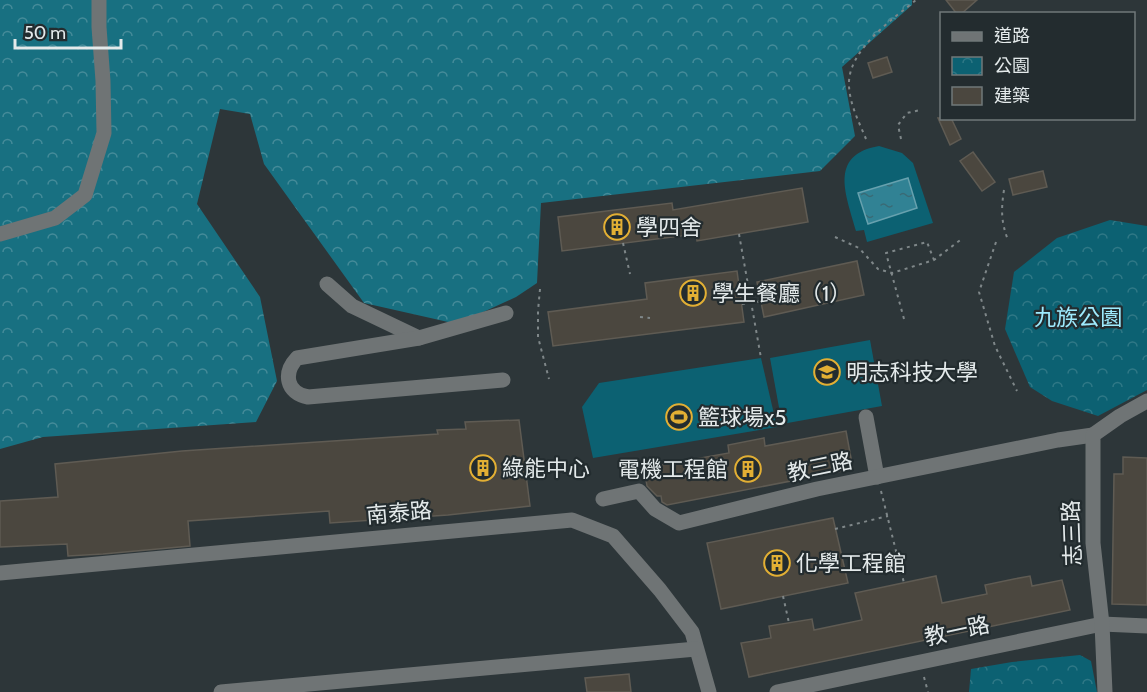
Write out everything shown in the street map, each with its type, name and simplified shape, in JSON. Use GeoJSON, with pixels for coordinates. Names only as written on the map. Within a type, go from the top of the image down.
{"type":"FeatureCollection","features":[{"type":"Feature","properties":{"kind":"street"},"geometry":{"type":"LineString","coordinates":[[0,234],[55,218],[86,195],[104,133],[104,81],[99,0]]}},
{"type":"Feature","properties":{"kind":"street"},"geometry":{"type":"LineString","coordinates":[[327,284],[352,306],[419,338]]}},
{"type":"Feature","properties":{"kind":"street"},"geometry":{"type":"LineString","coordinates":[[503,381],[308,397],[291,389],[288,375],[290,366],[297,358],[419,338],[506,312]]}},
{"type":"Feature","properties":{"kind":"street"},"geometry":{"type":"LineString","coordinates":[[1093,435],[1147,401]]}},
{"type":"Feature","properties":{"kind":"street"},"geometry":{"type":"LineString","coordinates":[[866,417],[877,477]]}},
{"type":"Feature","properties":{"kind":"street","name":"教三路"},"geometry":{"type":"LineString","coordinates":[[603,499],[639,490],[655,509],[679,523],[877,477],[1093,435]]}},
{"type":"Feature","properties":{"kind":"street","name":"志三路"},"geometry":{"type":"LineString","coordinates":[[1093,435],[1093,543],[1102,624],[1106,692]]}},
{"type":"Feature","properties":{"kind":"street","name":"南泰路"},"geometry":{"type":"LineString","coordinates":[[0,573],[572,520],[613,536],[660,590],[692,632],[709,692]]}},
{"type":"Feature","properties":{"kind":"street","name":"教一路"},"geometry":{"type":"LineString","coordinates":[[777,692],[1102,624],[1147,626]]}},
{"type":"Feature","properties":{"kind":"street"},"geometry":{"type":"LineString","coordinates":[[220,692],[696,649]]}},
{"type":"Feature","properties":{"kind":"path"},"geometry":{"type":"LineString","coordinates":[[866,139],[854,113],[849,85],[852,64],[868,42],[916,0]]}},
{"type":"Feature","properties":{"kind":"path"},"geometry":{"type":"LineString","coordinates":[[901,139],[898,125],[907,114],[920,110]]}},
{"type":"Feature","properties":{"kind":"path"},"geometry":{"type":"LineString","coordinates":[[1004,190],[1001,212],[1003,228],[1008,240]]}},
{"type":"Feature","properties":{"kind":"path"},"geometry":{"type":"LineString","coordinates":[[739,234],[761,358]]}},
{"type":"Feature","properties":{"kind":"path"},"geometry":{"type":"LineString","coordinates":[[835,237],[859,248],[878,269],[892,273],[934,260],[963,238]]}},
{"type":"Feature","properties":{"kind":"path"},"geometry":{"type":"LineString","coordinates":[[904,319],[886,254],[927,242],[934,260]]}},
{"type":"Feature","properties":{"kind":"path"},"geometry":{"type":"LineString","coordinates":[[996,242],[979,292],[995,346],[1017,391]]}},
{"type":"Feature","properties":{"kind":"path"},"geometry":{"type":"LineString","coordinates":[[623,243],[630,274]]}},
{"type":"Feature","properties":{"kind":"path"},"geometry":{"type":"LineString","coordinates":[[540,289],[538,337],[549,380]]}},
{"type":"Feature","properties":{"kind":"path"},"geometry":{"type":"LineString","coordinates":[[742,304],[761,301]]}},
{"type":"Feature","properties":{"kind":"path"},"geometry":{"type":"LineString","coordinates":[[640,317],[650,318]]}},
{"type":"Feature","properties":{"kind":"path"},"geometry":{"type":"LineString","coordinates":[[877,477],[904,583]]}},
{"type":"Feature","properties":{"kind":"path"},"geometry":{"type":"LineString","coordinates":[[835,529],[888,516]]}},
{"type":"Feature","properties":{"kind":"path"},"geometry":{"type":"LineString","coordinates":[[783,596],[789,623]]}},
{"type":"Feature","properties":{"kind":"green space"},"geometry":{"type":"Polygon","coordinates":[[[0,0],[912,0],[912,5],[842,67],[855,136],[820,171],[541,203],[537,283],[516,297],[457,324],[364,303],[264,164],[250,114],[220,109],[197,204],[260,297],[277,381],[256,422],[43,437],[0,449],[0,0]]]}},
{"type":"Feature","properties":{"kind":"green space"},"geometry":{"type":"Polygon","coordinates":[[[879,146],[902,153],[913,163],[933,223],[867,242],[864,230],[856,231],[848,205],[846,168],[852,158],[863,151],[879,146]]]}},
{"type":"Feature","properties":{"kind":"green space","name":"九族公園"},"geometry":{"type":"Polygon","coordinates":[[[1110,220],[1147,226],[1147,390],[1098,416],[1052,401],[1030,387],[1005,329],[1014,272],[1057,238],[1110,220]]]}},
{"type":"Feature","properties":{"kind":"green space"},"geometry":{"type":"Polygon","coordinates":[[[870,340],[882,406],[782,424],[770,358],[870,340]]]}},
{"type":"Feature","properties":{"kind":"green space","name":"籃球場x5"},"geometry":{"type":"Polygon","coordinates":[[[761,358],[777,427],[593,458],[582,407],[599,383],[761,358]]]}},
{"type":"Feature","properties":{"kind":"green space"},"geometry":{"type":"Polygon","coordinates":[[[1080,655],[1091,661],[1097,692],[969,692],[971,669],[1080,655]]]}},
{"type":"Feature","properties":{"kind":"water"},"geometry":{"type":"Polygon","coordinates":[[[908,178],[917,208],[868,224],[858,193],[908,178]]]}},
{"type":"Feature","properties":{"kind":"building"},"geometry":{"type":"Polygon","coordinates":[[[946,0],[977,0],[963,12],[955,12],[946,0]]]}},
{"type":"Feature","properties":{"kind":"building"},"geometry":{"type":"Polygon","coordinates":[[[887,57],[892,72],[873,78],[868,63],[887,57]]]}},
{"type":"Feature","properties":{"kind":"building"},"geometry":{"type":"Polygon","coordinates":[[[938,118],[952,120],[961,139],[950,145],[938,118]]]}},
{"type":"Feature","properties":{"kind":"building"},"geometry":{"type":"Polygon","coordinates":[[[973,152],[995,182],[982,191],[960,161],[973,152]]]}},
{"type":"Feature","properties":{"kind":"building"},"geometry":{"type":"Polygon","coordinates":[[[1043,171],[1047,187],[1013,195],[1009,179],[1043,171]]]}},
{"type":"Feature","properties":{"kind":"building"},"geometry":{"type":"Polygon","coordinates":[[[802,188],[808,222],[697,241],[696,234],[562,251],[558,217],[672,203],[673,210],[802,188]]]}},
{"type":"Feature","properties":{"kind":"building"},"geometry":{"type":"Polygon","coordinates":[[[857,261],[864,295],[764,317],[757,282],[857,261]]]}},
{"type":"Feature","properties":{"kind":"building"},"geometry":{"type":"Polygon","coordinates":[[[737,271],[744,322],[553,346],[548,312],[647,299],[645,283],[737,271]]]}},
{"type":"Feature","properties":{"kind":"building"},"geometry":{"type":"Polygon","coordinates":[[[519,420],[530,506],[448,515],[330,523],[329,511],[188,521],[190,546],[103,554],[68,556],[67,544],[0,547],[0,501],[58,497],[55,464],[182,451],[438,434],[437,430],[466,429],[465,422],[519,420]]]}},
{"type":"Feature","properties":{"kind":"building","name":"電機工程館"},"geometry":{"type":"Polygon","coordinates":[[[846,431],[853,469],[667,505],[662,502],[661,496],[657,496],[647,486],[644,468],[729,453],[728,445],[764,438],[765,446],[846,431]]]}},
{"type":"Feature","properties":{"kind":"building"},"geometry":{"type":"Polygon","coordinates":[[[1123,457],[1147,458],[1147,605],[1112,604],[1114,474],[1123,474],[1123,457]]]}},
{"type":"Feature","properties":{"kind":"building","name":"化學工程館"},"geometry":{"type":"Polygon","coordinates":[[[833,518],[848,583],[721,609],[707,543],[833,518]]]}},
{"type":"Feature","properties":{"kind":"building"},"geometry":{"type":"Polygon","coordinates":[[[936,576],[942,603],[987,594],[985,585],[1014,579],[1030,576],[1032,586],[1062,580],[1070,610],[749,677],[741,643],[771,638],[769,626],[812,619],[814,630],[862,620],[855,593],[936,576]]]}},
{"type":"Feature","properties":{"kind":"building"},"geometry":{"type":"Polygon","coordinates":[[[629,674],[631,692],[587,692],[585,678],[629,674]]]}},
{"type":"Feature","properties":{"kind":"place","name":"學四舍"},"geometry":{"type":"Point","coordinates":[617,227]}},
{"type":"Feature","properties":{"kind":"place","name":"學生餐廳（1）"},"geometry":{"type":"Point","coordinates":[693,293]}},
{"type":"Feature","properties":{"kind":"place","name":"明志科技大學"},"geometry":{"type":"Point","coordinates":[827,372]}},
{"type":"Feature","properties":{"kind":"place","name":"籃球場x5"},"geometry":{"type":"Point","coordinates":[679,417]}},
{"type":"Feature","properties":{"kind":"place","name":"綠能中心"},"geometry":{"type":"Point","coordinates":[483,468]}},
{"type":"Feature","properties":{"kind":"place","name":"電機工程館"},"geometry":{"type":"Point","coordinates":[748,469]}},
{"type":"Feature","properties":{"kind":"place","name":"化學工程館"},"geometry":{"type":"Point","coordinates":[777,563]}}]}
